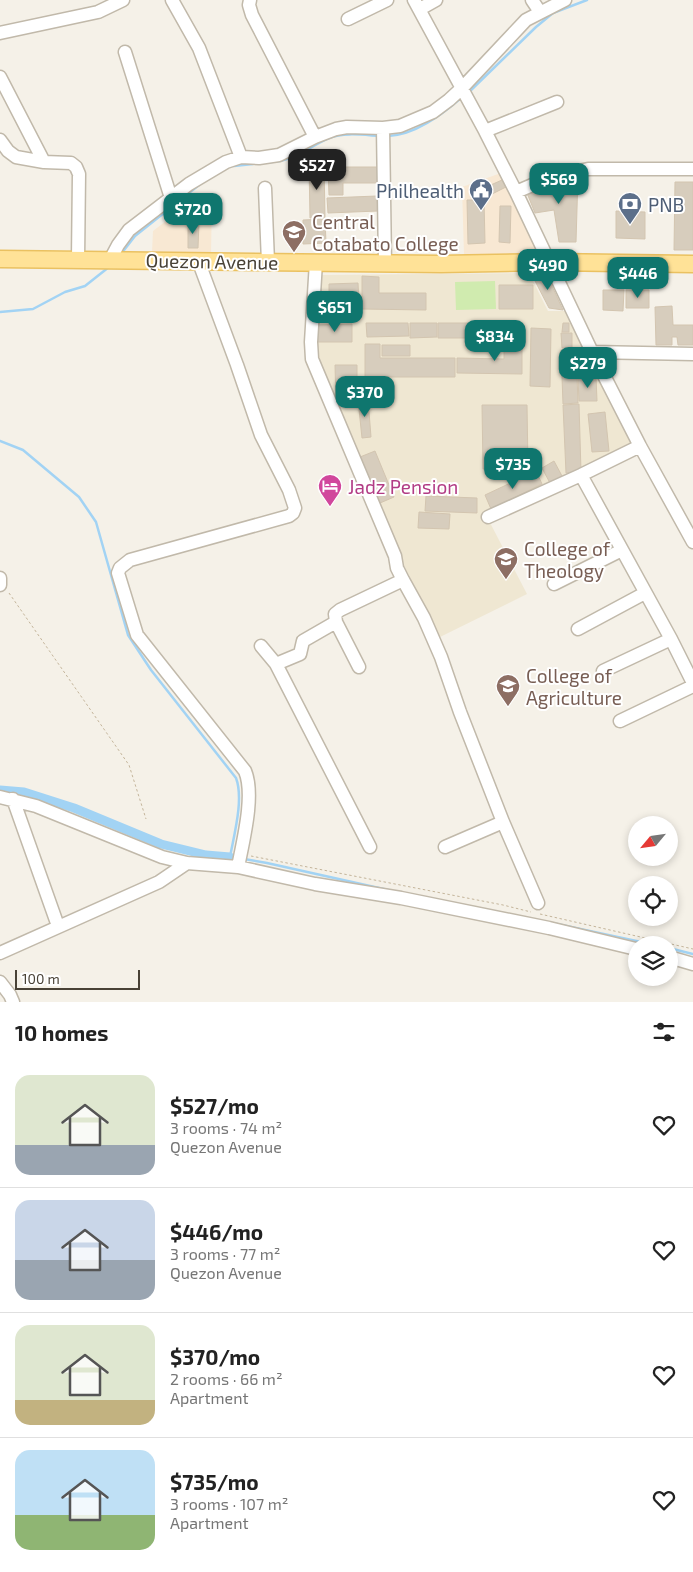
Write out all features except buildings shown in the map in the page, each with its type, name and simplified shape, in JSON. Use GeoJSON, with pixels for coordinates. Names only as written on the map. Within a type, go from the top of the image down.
{"type":"FeatureCollection","features":[{"type":"Feature","properties":{"kind":"main road","name":"Quezon Avenue"},"geometry":{"type":"LineString","coordinates":[[0,259],[693,264]]}},
{"type":"Feature","properties":{"kind":"street"},"geometry":{"type":"LineString","coordinates":[[0,32],[98,12],[122,0]]}},
{"type":"Feature","properties":{"kind":"street"},"geometry":{"type":"LineString","coordinates":[[172,0],[199,48],[241,157]]}},
{"type":"Feature","properties":{"kind":"street"},"geometry":{"type":"LineString","coordinates":[[250,0],[249,5],[252,15],[315,137]]}},
{"type":"Feature","properties":{"kind":"street"},"geometry":{"type":"LineString","coordinates":[[348,19],[387,0]]}},
{"type":"Feature","properties":{"kind":"street"},"geometry":{"type":"LineString","coordinates":[[436,0],[417,5],[516,192],[548,262],[640,446],[693,542]]}},
{"type":"Feature","properties":{"kind":"street"},"geometry":{"type":"LineString","coordinates":[[532,0],[540,12]]}},
{"type":"Feature","properties":{"kind":"street"},"geometry":{"type":"LineString","coordinates":[[110,260],[129,230],[190,184],[226,162],[241,157],[259,158],[279,155],[315,137],[342,128],[383,133],[433,112],[462,88],[526,20],[565,0]]}},
{"type":"Feature","properties":{"kind":"street"},"geometry":{"type":"LineString","coordinates":[[125,52],[171,198]]}},
{"type":"Feature","properties":{"kind":"street"},"geometry":{"type":"LineString","coordinates":[[0,77],[44,162]]}},
{"type":"Feature","properties":{"kind":"street"},"geometry":{"type":"LineString","coordinates":[[485,131],[557,102]]}},
{"type":"Feature","properties":{"kind":"street"},"geometry":{"type":"LineString","coordinates":[[383,133],[385,263]]}},
{"type":"Feature","properties":{"kind":"street"},"geometry":{"type":"LineString","coordinates":[[0,140],[8,151],[16,157],[44,162],[71,163],[76,167],[79,174],[78,260]]}},
{"type":"Feature","properties":{"kind":"street"},"geometry":{"type":"LineString","coordinates":[[516,192],[551,177],[588,169],[693,169]]}},
{"type":"Feature","properties":{"kind":"street"},"geometry":{"type":"LineString","coordinates":[[265,188],[268,262]]}},
{"type":"Feature","properties":{"kind":"street"},"geometry":{"type":"LineString","coordinates":[[198,260],[261,435],[289,490],[294,508],[293,512],[289,516],[130,560],[123,564],[118,573],[137,635],[248,777],[250,785],[239,861]]}},
{"type":"Feature","properties":{"kind":"street"},"geometry":{"type":"LineString","coordinates":[[316,262],[311,342],[312,359],[403,580],[424,618],[441,657],[460,712],[537,910]]}},
{"type":"Feature","properties":{"kind":"street"},"geometry":{"type":"LineString","coordinates":[[592,352],[693,354]]}},
{"type":"Feature","properties":{"kind":"street"},"geometry":{"type":"LineString","coordinates":[[488,517],[640,446]]}},
{"type":"Feature","properties":{"kind":"street"},"geometry":{"type":"LineString","coordinates":[[581,475],[671,639],[693,684],[620,721]]}},
{"type":"Feature","properties":{"kind":"street"},"geometry":{"type":"LineString","coordinates":[[554,584],[622,550]]}},
{"type":"Feature","properties":{"kind":"street"},"geometry":{"type":"LineString","coordinates":[[0,578],[0,584]]}},
{"type":"Feature","properties":{"kind":"street"},"geometry":{"type":"LineString","coordinates":[[359,667],[336,622],[336,614],[340,610],[403,580]]}},
{"type":"Feature","properties":{"kind":"street"},"geometry":{"type":"LineString","coordinates":[[578,629],[645,593]]}},
{"type":"Feature","properties":{"kind":"street"},"geometry":{"type":"LineString","coordinates":[[276,664],[300,654],[304,640],[336,622]]}},
{"type":"Feature","properties":{"kind":"street"},"geometry":{"type":"LineString","coordinates":[[603,671],[671,639]]}},
{"type":"Feature","properties":{"kind":"street"},"geometry":{"type":"LineString","coordinates":[[261,646],[276,664],[370,847]]}},
{"type":"Feature","properties":{"kind":"street"},"geometry":{"type":"LineString","coordinates":[[6,798],[63,816],[162,857],[187,863],[239,861],[315,884],[401,898],[549,928],[628,947]]}},
{"type":"Feature","properties":{"kind":"street"},"geometry":{"type":"LineString","coordinates":[[6,798],[58,926]]}},
{"type":"Feature","properties":{"kind":"street"},"geometry":{"type":"LineString","coordinates":[[446,847],[503,822]]}},
{"type":"Feature","properties":{"kind":"street"},"geometry":{"type":"LineString","coordinates":[[0,953],[159,882],[187,863]]}},
{"type":"Feature","properties":{"kind":"street"},"geometry":{"type":"LineString","coordinates":[[678,960],[693,964]]}},
{"type":"Feature","properties":{"kind":"street"},"geometry":{"type":"LineString","coordinates":[[0,982],[13,1002]]}},
{"type":"Feature","properties":{"kind":"path"},"geometry":{"type":"LineString","coordinates":[[0,584],[8,592],[129,765],[146,819]]}},
{"type":"Feature","properties":{"kind":"path"},"geometry":{"type":"LineString","coordinates":[[239,861],[263,857],[503,905],[537,910],[691,950]]}},
{"type":"Feature","properties":{"kind":"shaded area"},"geometry":{"type":"Polygon","coordinates":[[[501,173],[538,255],[464,255],[462,187],[501,173]]]}},
{"type":"Feature","properties":{"kind":"shaded area"},"geometry":{"type":"Polygon","coordinates":[[[212,199],[211,254],[152,252],[153,231],[179,211],[192,210],[212,199]]]}},
{"type":"Feature","properties":{"kind":"shaded area"},"geometry":{"type":"Polygon","coordinates":[[[529,273],[548,311],[565,311],[632,446],[486,515],[527,594],[440,637],[397,552],[318,360],[315,338],[319,275],[529,273]]]}},
{"type":"Feature","properties":{"kind":"green space"},"geometry":{"type":"Polygon","coordinates":[[[495,281],[496,309],[456,310],[455,282],[495,281]]]}},
{"type":"Feature","properties":{"kind":"waterway"},"geometry":{"type":"LineString","coordinates":[[468,93],[553,13],[587,0]]}},
{"type":"Feature","properties":{"kind":"waterway"},"geometry":{"type":"LineString","coordinates":[[388,136],[398,135],[418,128],[445,111],[461,98]]}},
{"type":"Feature","properties":{"kind":"waterway"},"geometry":{"type":"LineString","coordinates":[[271,162],[294,157],[335,136],[354,134],[380,136]]}},
{"type":"Feature","properties":{"kind":"waterway"},"geometry":{"type":"LineString","coordinates":[[234,166],[253,164]]}},
{"type":"Feature","properties":{"kind":"waterway"},"geometry":{"type":"LineString","coordinates":[[121,254],[135,236],[199,185]]}},
{"type":"Feature","properties":{"kind":"waterway"},"geometry":{"type":"LineString","coordinates":[[0,312],[33,309],[65,292],[85,286],[109,267]]}},
{"type":"Feature","properties":{"kind":"waterway"},"geometry":{"type":"LineString","coordinates":[[0,441],[23,450],[79,497],[96,522],[128,635],[151,670],[236,778],[239,806],[230,857],[236,858]]}},
{"type":"Feature","properties":{"kind":"waterway"},"geometry":{"type":"LineString","coordinates":[[0,790],[24,792],[74,808],[161,844],[206,855],[230,857]]}},
{"type":"Feature","properties":{"kind":"waterway"},"geometry":{"type":"LineString","coordinates":[[244,859],[388,890]]}},
{"type":"Feature","properties":{"kind":"waterway"},"geometry":{"type":"LineString","coordinates":[[557,924],[628,939]]}},
{"type":"Feature","properties":{"kind":"waterway"},"geometry":{"type":"LineString","coordinates":[[678,950],[693,954]]}},
{"type":"Feature","properties":{"kind":"place","name":"Philhealth"},"geometry":{"type":"Point","coordinates":[481,211]}},
{"type":"Feature","properties":{"kind":"place","name":"PNB"},"geometry":{"type":"Point","coordinates":[630,225]}},
{"type":"Feature","properties":{"kind":"place","name":"Central Cotabato College"},"geometry":{"type":"Point","coordinates":[294,253]}},
{"type":"Feature","properties":{"kind":"place","name":"Jadz Pension"},"geometry":{"type":"Point","coordinates":[330,507]}},
{"type":"Feature","properties":{"kind":"place","name":"College of Theology"},"geometry":{"type":"Point","coordinates":[506,580]}},
{"type":"Feature","properties":{"kind":"place","name":"College of Agriculture"},"geometry":{"type":"Point","coordinates":[508,707]}}]}
